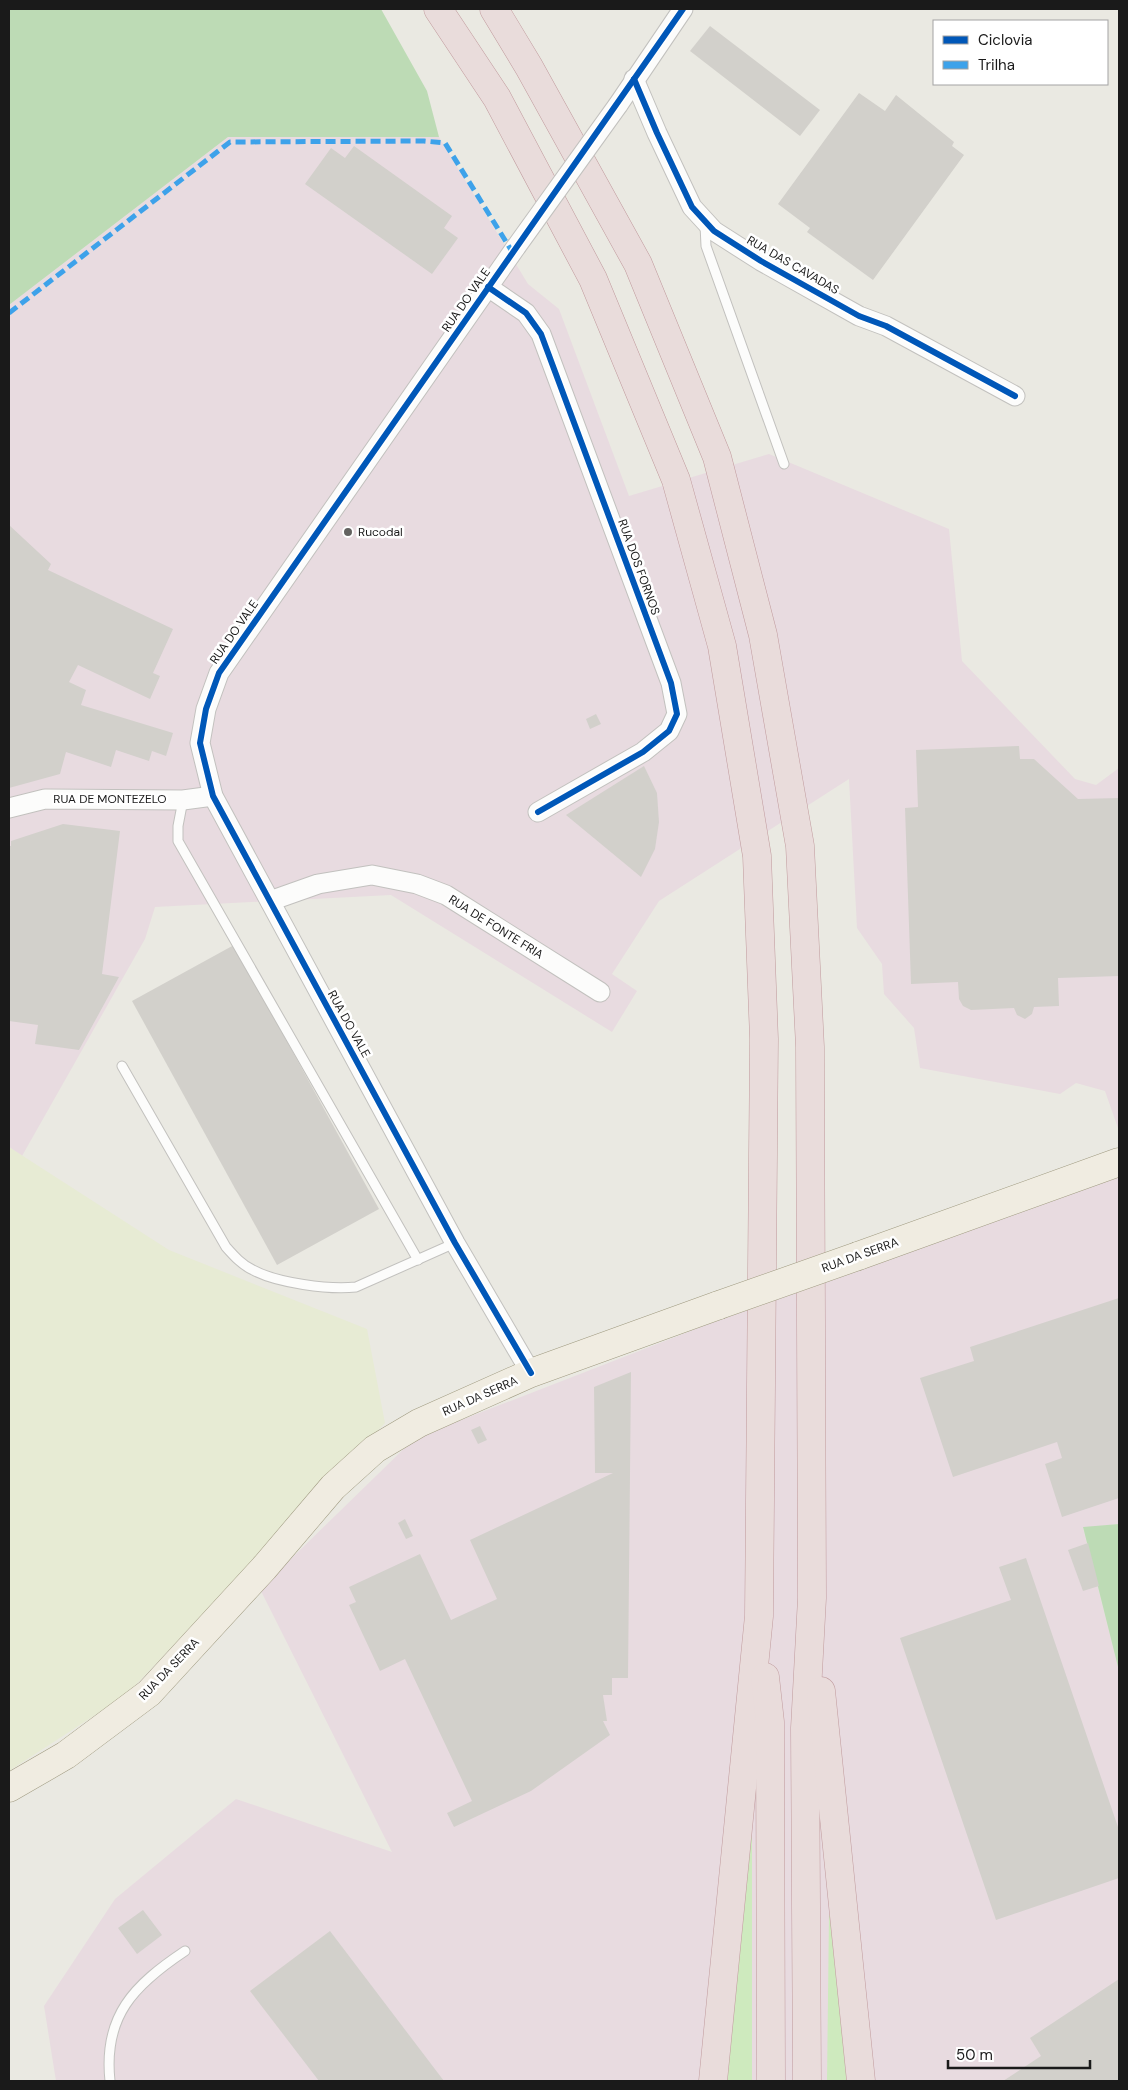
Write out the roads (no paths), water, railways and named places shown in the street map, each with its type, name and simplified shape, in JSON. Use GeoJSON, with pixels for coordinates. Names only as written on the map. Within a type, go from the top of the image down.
{"type":"FeatureCollection","features":[{"type":"Feature","properties":{"kind":"highway"},"geometry":{"type":"LineString","coordinates":[[438,9],[496,98],[593,279],[676,480],[722,646],[757,856],[764,1038],[760,1616],[713,2081]]}},
{"type":"Feature","properties":{"kind":"highway"},"geometry":{"type":"LineString","coordinates":[[494,9],[529,67],[638,264],[717,457],[763,635],[800,846],[810,1047],[812,1598],[805,1728],[807,2081]]}},
{"type":"Feature","properties":{"kind":"highway"},"geometry":{"type":"LineString","coordinates":[[812,1598],[861,2081]]}},
{"type":"Feature","properties":{"kind":"highway"},"geometry":{"type":"LineString","coordinates":[[760,1616],[770,1722],[770,2081]]}},
{"type":"Feature","properties":{"kind":"main road","name":"RUA DA SERRA"},"geometry":{"type":"LineString","coordinates":[[9,1788],[66,1754],[149,1693],[264,1568],[333,1487],[375,1449],[419,1423],[531,1373],[1119,1162]]}},
{"type":"Feature","properties":{"kind":"street","name":"RUA DO VALE"},"geometry":{"type":"LineString","coordinates":[[531,1373],[455,1243],[213,796],[200,743],[206,709],[219,673],[516,247],[618,105],[683,9]]}},
{"type":"Feature","properties":{"kind":"street","name":"RUA DAS CAVADAS"},"geometry":{"type":"LineString","coordinates":[[634,79],[692,207],[714,231],[786,275],[859,316],[886,326],[1015,396]]}},
{"type":"Feature","properties":{"kind":"street","name":"RUA DOS FORNOS"},"geometry":{"type":"LineString","coordinates":[[488,287],[526,313],[541,334],[671,683],[678,714],[669,731],[643,752],[538,812]]}},
{"type":"Feature","properties":{"kind":"street","name":"RUA DE MONTEZELO"},"geometry":{"type":"LineString","coordinates":[[9,808],[45,799],[183,800],[213,796]]}},
{"type":"Feature","properties":{"kind":"street","name":"RUA DE FONTE FRIA"},"geometry":{"type":"LineString","coordinates":[[270,901],[318,884],[372,875],[417,884],[446,895],[600,992]]}},
{"type":"Feature","properties":{"kind":"lane"},"geometry":{"type":"LineString","coordinates":[[704,220],[706,246],[784,464]]}},
{"type":"Feature","properties":{"kind":"lane"},"geometry":{"type":"LineString","coordinates":[[183,800],[178,826],[178,841],[418,1260]]}},
{"type":"Feature","properties":{"kind":"lane"},"geometry":{"type":"LineString","coordinates":[[122,1066],[226,1248],[252,1270],[275,1279],[341,1289],[356,1287],[455,1243]]}},
{"type":"Feature","properties":{"kind":"lane"},"geometry":{"type":"LineString","coordinates":[[110,2081],[108,2067],[114,2024],[135,1990],[158,1969],[184,1951]]}},
{"type":"Feature","properties":{"kind":"place","name":"Rucodal"},"geometry":{"type":"Point","coordinates":[348,532]}}]}
